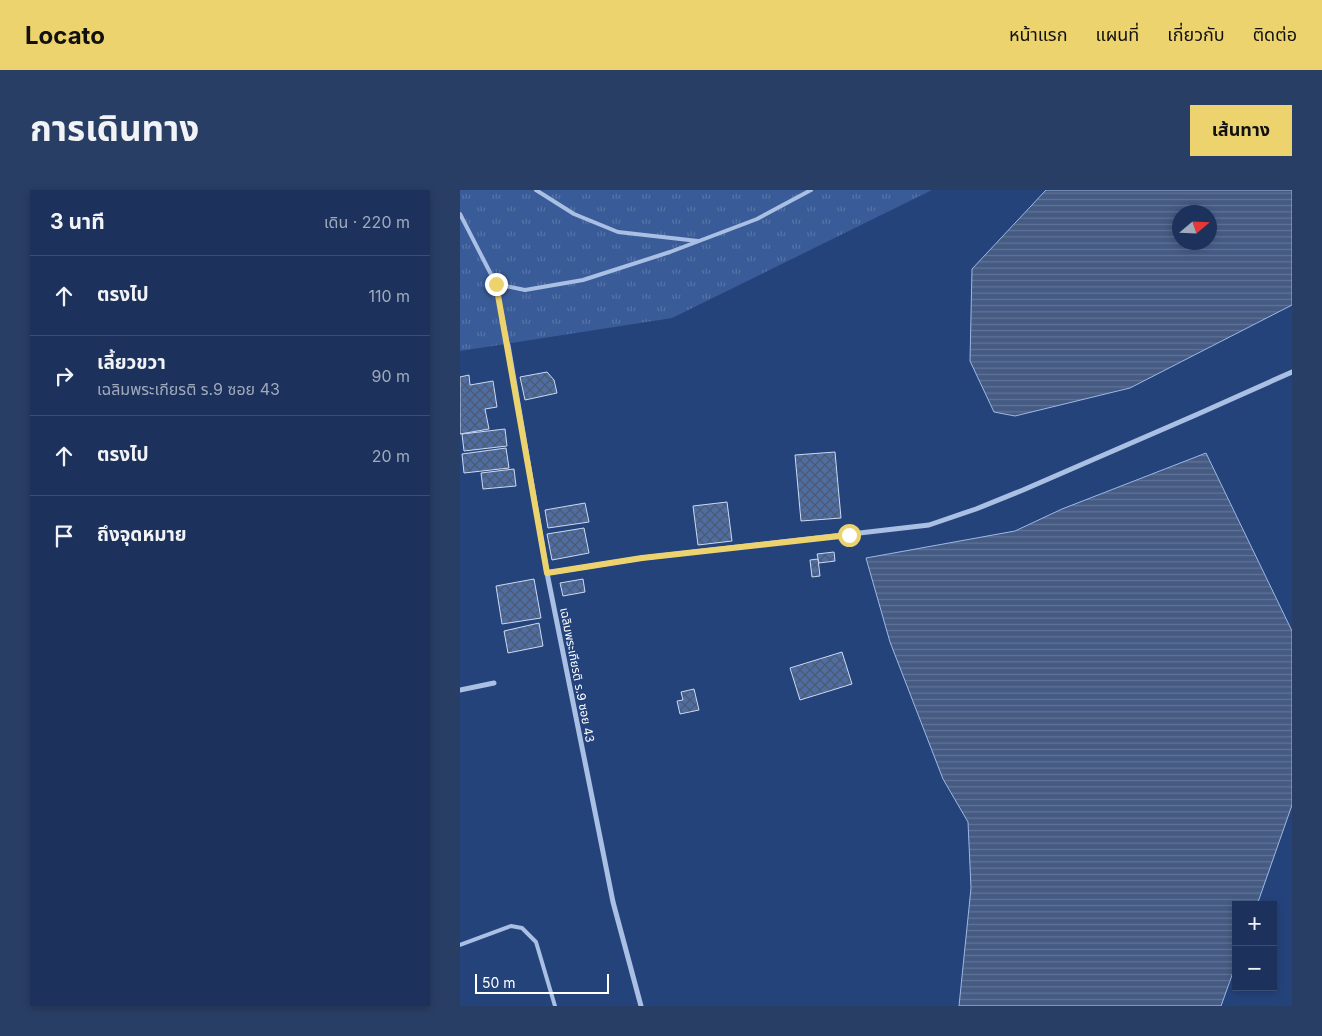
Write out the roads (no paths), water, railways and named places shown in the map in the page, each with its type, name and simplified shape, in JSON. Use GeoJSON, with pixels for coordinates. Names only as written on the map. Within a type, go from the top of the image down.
{"type":"FeatureCollection","features":[{"type":"Feature","properties":{"kind":"street","name":"เฉลิมพระเกียรติ ร.9 ซอย 43"},"geometry":{"type":"LineString","coordinates":[[508,345],[547,573],[613,902],[641,1006]]}},
{"type":"Feature","properties":{"kind":"street"},"geometry":{"type":"LineString","coordinates":[[547,573],[642,558],[929,525],[1023,490],[1292,372]]}},
{"type":"Feature","properties":{"kind":"street"},"geometry":{"type":"LineString","coordinates":[[460,690],[494,683]]}},
{"type":"Feature","properties":{"kind":"lane"},"geometry":{"type":"LineString","coordinates":[[536,190],[574,214],[618,232],[700,241]]}},
{"type":"Feature","properties":{"kind":"lane"},"geometry":{"type":"LineString","coordinates":[[496,284],[525,290],[583,280],[670,252],[758,219],[811,190]]}},
{"type":"Feature","properties":{"kind":"lane"},"geometry":{"type":"LineString","coordinates":[[460,214],[461,220],[496,284],[508,345]]}},
{"type":"Feature","properties":{"kind":"lane"},"geometry":{"type":"LineString","coordinates":[[460,945],[511,926],[522,928],[536,942],[555,1006]]}}]}
